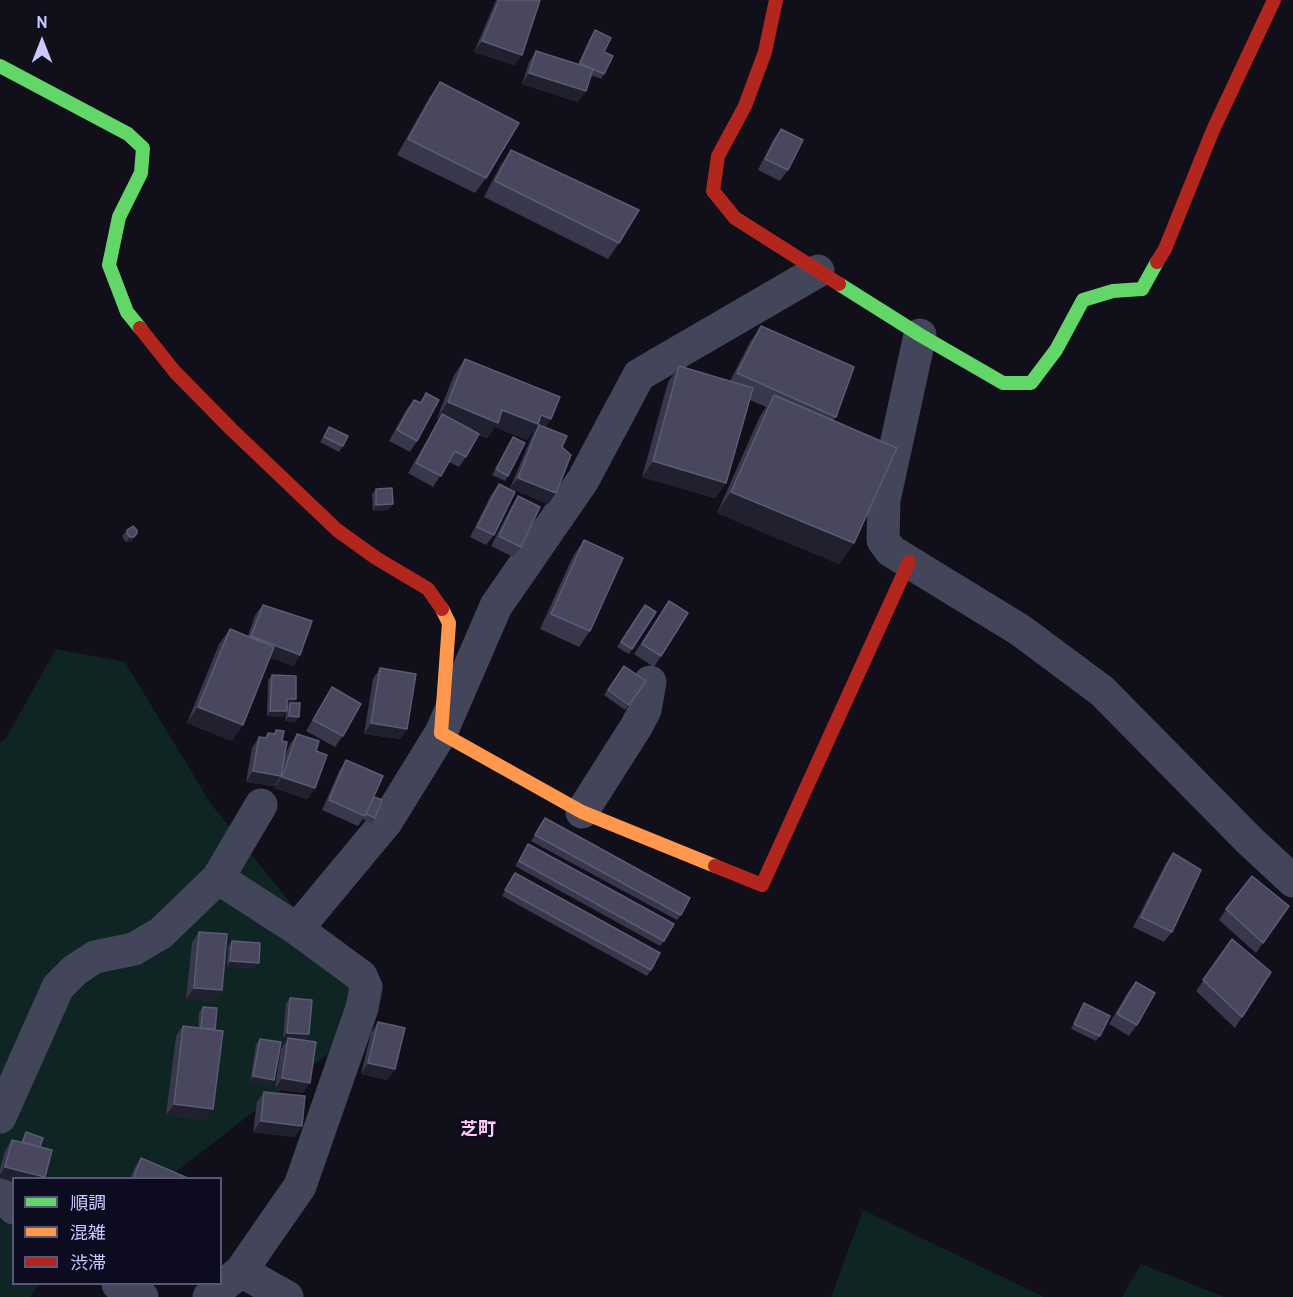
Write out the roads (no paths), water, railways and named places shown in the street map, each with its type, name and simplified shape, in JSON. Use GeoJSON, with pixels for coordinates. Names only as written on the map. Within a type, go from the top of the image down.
{"type":"FeatureCollection","features":[{"type":"Feature","properties":{"kind":"street"},"geometry":{"type":"LineString","coordinates":[[776,0],[765,52],[745,106],[718,156],[713,191],[735,218],[920,335],[1003,383],[1030,383],[1056,350],[1083,300],[1113,291],[1142,289],[1165,249],[1213,130],[1274,0]]}},
{"type":"Feature","properties":{"kind":"street"},"geometry":{"type":"LineString","coordinates":[[0,66],[128,134],[143,148],[141,173],[119,217],[109,265],[127,312],[175,372],[337,530],[376,558],[428,589],[439,603],[449,623],[441,733]]}},
{"type":"Feature","properties":{"kind":"street"},"geometry":{"type":"LineString","coordinates":[[297,929],[386,822],[441,733],[496,606],[583,480],[639,375],[818,271]]}},
{"type":"Feature","properties":{"kind":"street"},"geometry":{"type":"LineString","coordinates":[[920,335],[884,500],[883,540],[891,551],[1020,630],[1102,691],[1249,840],[1293,881]]}},
{"type":"Feature","properties":{"kind":"street"},"geometry":{"type":"LineString","coordinates":[[441,733],[582,812],[762,885],[909,562]]}},
{"type":"Feature","properties":{"kind":"street"},"geometry":{"type":"LineString","coordinates":[[582,812],[645,710],[650,682]]}},
{"type":"Feature","properties":{"kind":"street"},"geometry":{"type":"LineString","coordinates":[[0,1117],[58,987],[75,970],[95,957],[134,949],[161,933],[218,878],[261,806]]}},
{"type":"Feature","properties":{"kind":"street"},"geometry":{"type":"LineString","coordinates":[[209,1297],[241,1271],[300,1186],[362,1008],[366,987],[361,976],[297,929],[218,878]]}},
{"type":"Feature","properties":{"kind":"street"},"geometry":{"type":"LineString","coordinates":[[0,1194],[12,1206]]}},
{"type":"Feature","properties":{"kind":"street"},"geometry":{"type":"LineString","coordinates":[[241,1271],[287,1297]]}},
{"type":"Feature","properties":{"kind":"street"},"geometry":{"type":"LineString","coordinates":[[120,1285],[142,1297]]}},
{"type":"Feature","properties":{"kind":"district","name":"芝町"},"geometry":{"type":"Point","coordinates":[478,1131]}}]}
